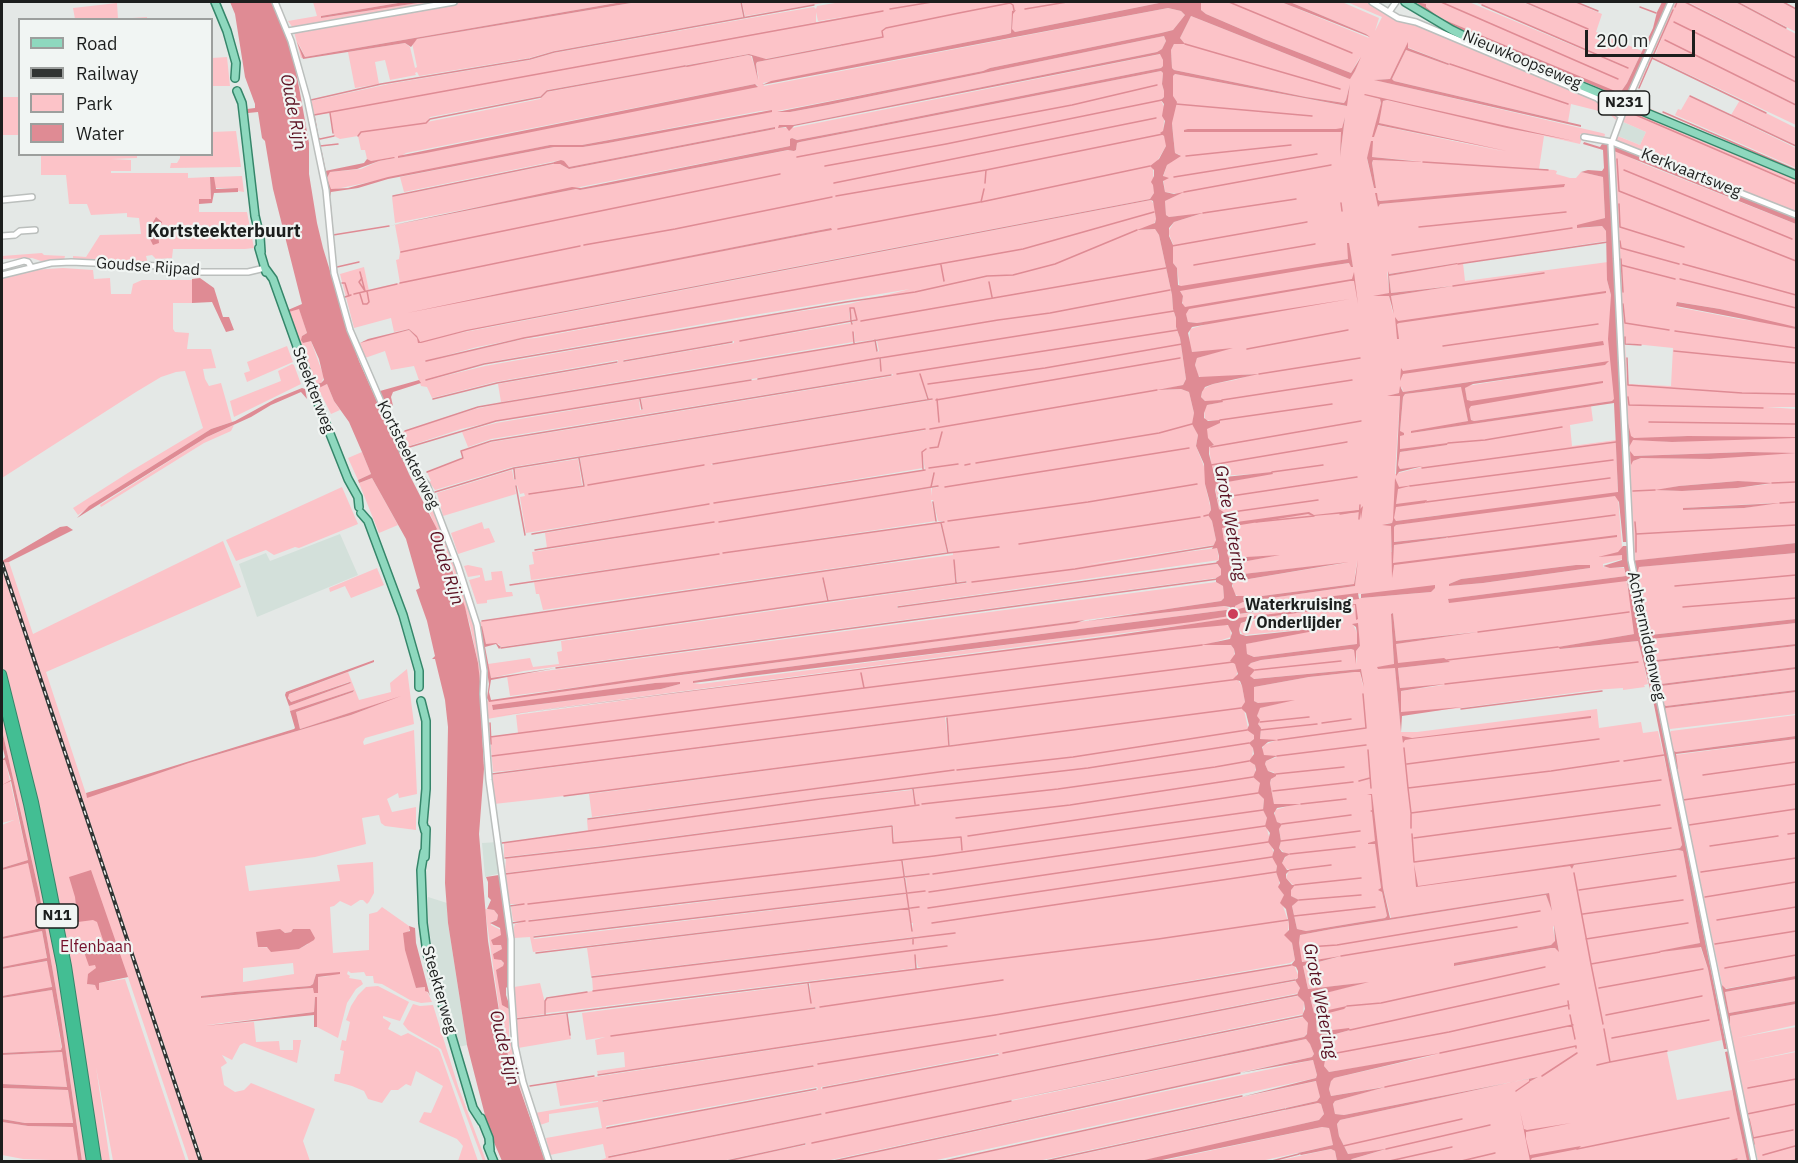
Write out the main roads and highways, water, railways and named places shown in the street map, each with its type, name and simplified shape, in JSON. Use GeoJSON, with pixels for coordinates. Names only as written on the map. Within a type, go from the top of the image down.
{"type":"FeatureCollection","features":[{"type":"Feature","properties":{"kind":"highway","name":"N11"},"geometry":{"type":"LineString","coordinates":[[2,674],[34,802],[67,966],[97,1161]]}},
{"type":"Feature","properties":{"kind":"highway","name":"N11"},"geometry":{"type":"LineString","coordinates":[[2,695],[28,804],[63,976],[91,1161]]}},
{"type":"Feature","properties":{"kind":"main road","name":"Steekterweg"},"geometry":{"type":"LineString","coordinates":[[215,2],[227,31],[235,60],[235,78],[242,103],[261,252],[269,280],[276,290],[313,392],[358,497],[360,510],[368,521],[403,615],[420,676],[419,687],[426,730],[425,862],[422,874],[423,923],[427,953],[473,1103],[489,1138],[494,1161]]}},
{"type":"Feature","properties":{"kind":"main road","name":"Nieuwkoopseweg"},"geometry":{"type":"LineString","coordinates":[[1396,2],[1429,21],[1797,175]]}},
{"type":"Feature","properties":{"kind":"main road","name":"Nieuwkoopseweg"},"geometry":{"type":"LineString","coordinates":[[1405,2],[1452,30]]}},
{"type":"Feature","properties":{"kind":"water","name":"Oude Rijn"},"geometry":{"type":"Polygon","coordinates":[[[230,2],[273,2],[293,54],[309,143],[309,174],[317,223],[349,333],[409,474],[439,533],[465,607],[478,663],[483,709],[481,711],[484,769],[479,834],[488,941],[504,1043],[545,1161],[502,1161],[489,1131],[467,1045],[448,923],[445,883],[448,727],[445,700],[435,659],[432,659],[435,656],[427,621],[416,590],[420,588],[406,539],[372,478],[359,483],[358,480],[371,474],[349,422],[334,401],[327,384],[317,389],[328,415],[314,384],[324,380],[319,359],[311,341],[303,343],[301,340],[302,336],[307,333],[299,309],[289,312],[288,310],[302,304],[273,189],[258,112],[248,113],[247,109],[255,108],[255,104],[245,77],[235,14],[230,2]]]}},
{"type":"Feature","properties":{"kind":"water"},"geometry":{"type":"Polygon","coordinates":[[[404,2],[424,2],[321,18],[321,16],[404,2]]]}},
{"type":"Feature","properties":{"kind":"water"},"geometry":{"type":"Polygon","coordinates":[[[622,2],[637,2],[417,39],[411,47],[405,43],[303,59],[297,42],[305,57],[622,2]]]}},
{"type":"Feature","properties":{"kind":"water","name":"Grote Wetering"},"geometry":{"type":"Polygon","coordinates":[[[1173,2],[1201,2],[1201,10],[1206,14],[1351,73],[1361,57],[1350,79],[1191,16],[1180,38],[1185,44],[1174,44],[1171,50],[1174,70],[1306,97],[1344,103],[1350,84],[1347,106],[1175,74],[1173,76],[1173,96],[1177,102],[1172,123],[1175,153],[1181,156],[1167,165],[1163,176],[1169,178],[1163,181],[1165,192],[1174,194],[1184,192],[1165,201],[1166,215],[1169,217],[1203,213],[1174,222],[1169,228],[1178,285],[1348,259],[1347,243],[1349,243],[1353,267],[1349,263],[1180,291],[1185,307],[1352,279],[1354,272],[1358,304],[1354,281],[1350,281],[1189,309],[1186,314],[1188,322],[1197,323],[1350,299],[1192,327],[1188,333],[1192,352],[1233,348],[1197,358],[1195,365],[1199,377],[1259,374],[1213,384],[1205,387],[1202,392],[1201,397],[1205,401],[1222,400],[1223,402],[1207,405],[1204,413],[1204,418],[1208,421],[1220,420],[1220,423],[1207,429],[1208,438],[1214,445],[1209,447],[1209,454],[1214,474],[1225,477],[1272,472],[1273,474],[1216,484],[1219,509],[1225,513],[1222,524],[1309,512],[1314,515],[1359,510],[1363,506],[1361,519],[1360,512],[1313,516],[1308,514],[1222,528],[1224,541],[1231,545],[1227,553],[1229,558],[1280,555],[1231,564],[1232,573],[1243,574],[1349,562],[1233,582],[1232,586],[1236,596],[1262,596],[1354,584],[1358,560],[1355,586],[1243,602],[1235,606],[1237,618],[1356,604],[1358,619],[1356,620],[1355,605],[1253,619],[1241,623],[1239,629],[1240,634],[1246,636],[1340,626],[1246,644],[1247,654],[1254,657],[1357,644],[1356,627],[1352,624],[1358,623],[1360,646],[1356,651],[1356,664],[1354,650],[1351,649],[1261,660],[1248,666],[1255,670],[1250,676],[1254,679],[1361,669],[1364,687],[1360,672],[1355,672],[1309,677],[1254,687],[1254,701],[1258,703],[1295,700],[1260,708],[1257,716],[1260,720],[1258,724],[1261,728],[1260,739],[1278,740],[1268,742],[1262,747],[1264,755],[1277,756],[1266,761],[1265,764],[1268,771],[1276,774],[1270,783],[1274,804],[1301,804],[1277,808],[1274,813],[1277,822],[1282,824],[1279,829],[1281,841],[1279,848],[1282,852],[1290,854],[1282,863],[1287,870],[1290,870],[1286,878],[1292,885],[1295,885],[1291,890],[1291,896],[1299,900],[1292,906],[1297,929],[1306,931],[1387,916],[1382,892],[1378,890],[1381,888],[1375,844],[1368,844],[1375,841],[1372,812],[1370,811],[1372,810],[1371,795],[1367,794],[1372,794],[1383,888],[1390,918],[1549,893],[1552,911],[1546,895],[1300,935],[1302,962],[1341,956],[1303,966],[1308,989],[1369,982],[1310,997],[1314,1013],[1347,1006],[1344,1009],[1317,1016],[1317,1032],[1349,1028],[1350,1030],[1321,1038],[1321,1051],[1326,1055],[1324,1066],[1329,1072],[1440,1053],[1334,1078],[1329,1089],[1331,1096],[1385,1087],[1335,1101],[1333,1104],[1335,1114],[1344,1115],[1508,1083],[1340,1120],[1337,1124],[1339,1136],[1348,1154],[1386,1149],[1350,1161],[1337,1161],[1335,1151],[1331,1149],[1301,1155],[1298,1153],[1333,1145],[1329,1128],[1322,1127],[1157,1161],[1140,1161],[1319,1120],[1324,1114],[1321,1104],[1318,1103],[1285,1110],[1317,1101],[1320,1097],[1316,1081],[1241,1097],[1316,1078],[1313,1060],[1240,1073],[1312,1057],[1314,1054],[1306,1039],[1011,1100],[1304,1037],[1307,1034],[1308,1023],[1302,1016],[1305,1009],[1304,1002],[1297,995],[1300,988],[1295,980],[1298,978],[1298,971],[1291,965],[1295,960],[1292,943],[1284,935],[1289,930],[1289,924],[1286,909],[1280,903],[1284,895],[1278,887],[1280,883],[1276,872],[1277,866],[1272,857],[1274,850],[1268,842],[1270,833],[1265,826],[1267,818],[1263,810],[1264,799],[1258,793],[1260,783],[1253,777],[1256,770],[1255,765],[1249,761],[1254,754],[1249,743],[1254,739],[1254,735],[1247,730],[1249,725],[1246,713],[1241,708],[1245,702],[1242,686],[1240,681],[1233,679],[1238,674],[1235,664],[1230,661],[1235,654],[1234,649],[1231,645],[1201,645],[1230,639],[1232,633],[1228,625],[1173,630],[489,717],[1111,636],[1231,618],[1230,607],[1224,606],[1088,621],[1221,601],[1224,598],[1223,586],[1216,582],[1216,578],[1221,575],[1221,569],[1216,562],[1219,560],[1217,548],[1212,549],[1216,540],[1212,521],[1208,515],[1211,510],[1205,484],[1204,464],[1196,446],[1198,435],[1192,424],[1194,413],[1189,392],[1181,389],[1157,390],[1183,385],[1186,379],[1159,235],[1155,229],[1137,230],[1155,223],[1153,201],[467,331],[421,343],[418,343],[417,338],[409,330],[360,343],[409,329],[417,336],[420,342],[466,330],[1150,199],[1154,193],[1151,182],[1154,170],[1150,166],[1159,159],[1166,146],[1164,136],[1160,133],[1163,131],[1165,121],[1162,116],[1164,104],[1161,100],[1164,97],[1164,91],[1161,71],[800,142],[797,143],[794,151],[788,150],[576,189],[389,226],[572,187],[581,188],[790,146],[792,138],[797,140],[856,129],[1161,68],[1163,60],[1160,54],[794,126],[789,131],[786,127],[778,128],[779,125],[793,125],[1157,52],[1162,49],[1166,41],[1164,36],[828,105],[777,112],[1173,30],[1185,15],[1181,11],[1168,8],[762,85],[771,81],[1008,34],[1011,33],[1012,11],[1016,10],[1013,14],[1012,29],[1015,32],[1173,2]]]}},
{"type":"Feature","properties":{"kind":"water"},"geometry":{"type":"Polygon","coordinates":[[[1281,2],[1290,2],[1370,37],[1281,2]]]}},
{"type":"Feature","properties":{"kind":"water"},"geometry":{"type":"Polygon","coordinates":[[[1416,2],[1426,4],[1426,7],[1440,18],[1620,93],[1653,28],[1662,2],[1668,2],[1626,98],[1623,98],[1439,20],[1416,2]]]}},
{"type":"Feature","properties":{"kind":"water"},"geometry":{"type":"Polygon","coordinates":[[[1408,42],[1408,48],[1450,64],[1406,50],[1392,79],[1394,81],[1581,125],[1581,127],[1374,80],[1390,79],[1408,42]]]}},
{"type":"Feature","properties":{"kind":"water"},"geometry":{"type":"Polygon","coordinates":[[[843,44],[757,62],[758,80],[752,56],[748,55],[683,66],[749,54],[766,59],[843,44]]]}},
{"type":"Feature","properties":{"kind":"water"},"geometry":{"type":"Polygon","coordinates":[[[755,84],[758,87],[398,158],[398,156],[755,84]]]}},
{"type":"Feature","properties":{"kind":"water"},"geometry":{"type":"Polygon","coordinates":[[[1365,94],[1574,141],[1387,100],[1383,101],[1379,123],[1507,151],[1378,125],[1372,137],[1381,103],[1380,99],[1365,94]]]}},
{"type":"Feature","properties":{"kind":"water"},"geometry":{"type":"Polygon","coordinates":[[[772,110],[772,112],[608,143],[583,147],[554,147],[388,179],[358,188],[331,192],[329,202],[325,171],[364,163],[367,159],[371,161],[395,158],[357,169],[330,172],[327,178],[331,189],[348,188],[388,177],[550,145],[582,145],[772,110]]]}},
{"type":"Feature","properties":{"kind":"water"},"geometry":{"type":"Polygon","coordinates":[[[1345,117],[1340,157],[1341,132],[1184,132],[1188,129],[1336,129],[1342,128],[1345,117]]]}},
{"type":"Feature","properties":{"kind":"water"},"geometry":{"type":"Polygon","coordinates":[[[775,127],[775,129],[569,169],[560,164],[554,164],[561,160],[569,167],[775,127]]]}},
{"type":"Feature","properties":{"kind":"water"},"geometry":{"type":"Polygon","coordinates":[[[1371,141],[1373,141],[1372,157],[1423,162],[1373,160],[1376,188],[1374,188],[1367,158],[1371,141]]]}},
{"type":"Feature","properties":{"kind":"water"},"geometry":{"type":"Polygon","coordinates":[[[1604,141],[1609,146],[1618,147],[1668,166],[1796,218],[1796,224],[1609,149],[1628,542],[1623,542],[1619,502],[1615,496],[1396,525],[1394,542],[1449,536],[1394,545],[1393,563],[1617,535],[1617,537],[1394,565],[1392,578],[1391,526],[1382,525],[1392,523],[1393,520],[1395,478],[1399,487],[1414,485],[1398,489],[1396,504],[1427,500],[1425,503],[1396,507],[1394,518],[1396,521],[1618,492],[1614,403],[1411,433],[1411,431],[1468,421],[1461,387],[1405,394],[1400,431],[1404,435],[1400,436],[1400,449],[1448,443],[1400,452],[1398,465],[1400,469],[1423,466],[1399,472],[1396,476],[1400,396],[1387,396],[1399,393],[1400,386],[1403,392],[1609,361],[1605,365],[1473,384],[1465,388],[1467,400],[1471,401],[1603,381],[1603,383],[1471,406],[1469,409],[1471,420],[1474,421],[1614,399],[1608,339],[1611,295],[1607,280],[1606,231],[1602,226],[1577,228],[1577,225],[1605,218],[1603,177],[1581,172],[1602,171],[1604,168],[1603,150],[1583,144],[1584,142],[1600,147],[1604,141]]]}},
{"type":"Feature","properties":{"kind":"water"},"geometry":{"type":"Polygon","coordinates":[[[210,177],[214,177],[216,189],[238,188],[238,192],[214,193],[212,203],[199,204],[199,199],[211,199],[210,177]]]}},
{"type":"Feature","properties":{"kind":"water"},"geometry":{"type":"Polygon","coordinates":[[[1565,184],[1564,187],[1380,204],[1378,207],[1375,193],[1380,201],[1565,184]]]}},
{"type":"Feature","properties":{"kind":"water"},"geometry":{"type":"Polygon","coordinates":[[[156,217],[162,222],[158,234],[159,243],[153,245],[147,233],[156,217]]]}},
{"type":"Feature","properties":{"kind":"water"},"geometry":{"type":"Polygon","coordinates":[[[831,228],[832,230],[407,313],[516,290],[831,228]]]}},
{"type":"Feature","properties":{"kind":"water"},"geometry":{"type":"Polygon","coordinates":[[[1457,263],[1389,276],[1391,293],[1453,286],[1391,296],[1394,314],[1389,296],[1373,296],[1389,293],[1388,271],[1389,274],[1457,263]]]}},
{"type":"Feature","properties":{"kind":"water"},"geometry":{"type":"Polygon","coordinates":[[[200,278],[214,288],[223,317],[229,317],[234,330],[226,332],[212,302],[192,303],[192,279],[200,278]]]}},
{"type":"Feature","properties":{"kind":"water"},"geometry":{"type":"Polygon","coordinates":[[[1606,291],[1606,293],[1399,323],[1397,324],[1399,339],[1397,339],[1395,317],[1398,321],[1606,291]]]}},
{"type":"Feature","properties":{"kind":"water"},"geometry":{"type":"Polygon","coordinates":[[[1677,302],[1720,309],[1796,327],[1796,329],[1676,306],[1677,302]]]}},
{"type":"Feature","properties":{"kind":"water"},"geometry":{"type":"Polygon","coordinates":[[[1603,341],[1604,345],[1403,374],[1400,381],[1401,368],[1403,371],[1603,341]]]}},
{"type":"Feature","properties":{"kind":"water"},"geometry":{"type":"Polygon","coordinates":[[[419,380],[421,383],[393,392],[391,397],[393,406],[387,410],[380,391],[419,380]]]}},
{"type":"Feature","properties":{"kind":"water"},"geometry":{"type":"Polygon","coordinates":[[[302,388],[305,389],[307,399],[301,392],[207,437],[77,518],[89,506],[211,429],[235,421],[275,399],[302,388]]]}},
{"type":"Feature","properties":{"kind":"water"},"geometry":{"type":"Polygon","coordinates":[[[1628,423],[1631,436],[1634,438],[1688,436],[1796,438],[1672,442],[1633,440],[1629,447],[1628,423]]]}},
{"type":"Feature","properties":{"kind":"water"},"geometry":{"type":"Polygon","coordinates":[[[1630,451],[1634,456],[1748,452],[1796,453],[1710,459],[1641,458],[1633,461],[1631,465],[1630,451]]]}},
{"type":"Feature","properties":{"kind":"water"},"geometry":{"type":"Polygon","coordinates":[[[1738,481],[1772,483],[1737,488],[1655,490],[1679,486],[1738,481]]]}},
{"type":"Feature","properties":{"kind":"water"},"geometry":{"type":"Polygon","coordinates":[[[1780,503],[1744,508],[1683,510],[1683,508],[1780,503]]]}},
{"type":"Feature","properties":{"kind":"water"},"geometry":{"type":"Polygon","coordinates":[[[67,526],[73,530],[9,562],[2,563],[60,527],[67,526]]]}},
{"type":"Feature","properties":{"kind":"water"},"geometry":{"type":"Polygon","coordinates":[[[1796,543],[1796,553],[1639,567],[1637,574],[1630,564],[1629,566],[1727,1049],[1724,1049],[1708,969],[1701,947],[1659,951],[1700,943],[1683,851],[1574,865],[1572,869],[1570,866],[1416,887],[1414,864],[1418,886],[1668,850],[1680,848],[1682,845],[1654,705],[1638,641],[1560,649],[1558,647],[1634,634],[1627,581],[1449,603],[1448,599],[1626,576],[1624,567],[1603,566],[1622,560],[1622,555],[1598,557],[1618,552],[1623,546],[1628,546],[1630,561],[1796,543]]]}},
{"type":"Feature","properties":{"kind":"water"},"geometry":{"type":"Polygon","coordinates":[[[1590,565],[1590,568],[1449,586],[1461,579],[1590,565]]]}},
{"type":"Feature","properties":{"kind":"water"},"geometry":{"type":"Polygon","coordinates":[[[1435,585],[1431,592],[1361,598],[1361,594],[1435,585]]]}},
{"type":"Feature","properties":{"kind":"water"},"geometry":{"type":"Polygon","coordinates":[[[1358,593],[1359,599],[1238,614],[1238,609],[1246,607],[1358,593]]]}},
{"type":"Feature","properties":{"kind":"water"},"geometry":{"type":"Polygon","coordinates":[[[1229,611],[1230,616],[1192,622],[693,683],[693,681],[749,672],[1229,611]]]}},
{"type":"Feature","properties":{"kind":"water"},"geometry":{"type":"Polygon","coordinates":[[[1393,613],[1396,641],[1478,632],[1396,644],[1398,663],[1444,658],[1450,662],[1398,668],[1400,688],[1445,684],[1401,691],[1401,712],[1462,707],[1402,716],[1401,732],[1395,668],[1378,669],[1377,667],[1394,664],[1391,614],[1393,613]]]}},
{"type":"Feature","properties":{"kind":"water"},"geometry":{"type":"Polygon","coordinates":[[[1646,617],[1650,635],[1796,619],[1796,623],[1651,639],[1652,653],[1644,618],[1646,617]]]}},
{"type":"Feature","properties":{"kind":"water"},"geometry":{"type":"Polygon","coordinates":[[[1085,620],[489,702],[487,698],[489,684],[480,627],[482,626],[486,644],[496,643],[501,647],[499,649],[496,644],[485,647],[491,678],[556,668],[491,680],[489,692],[491,700],[675,673],[1085,620]]]}},
{"type":"Feature","properties":{"kind":"water"},"geometry":{"type":"Polygon","coordinates":[[[1796,644],[1796,646],[1656,662],[1658,676],[1652,657],[1655,656],[1656,660],[1796,644]]]}},
{"type":"Feature","properties":{"kind":"water"},"geometry":{"type":"Polygon","coordinates":[[[374,660],[374,662],[289,694],[288,698],[291,702],[351,683],[289,706],[286,692],[374,660]]]}},
{"type":"Feature","properties":{"kind":"water"},"geometry":{"type":"Polygon","coordinates":[[[1796,667],[1796,669],[1661,686],[1663,704],[1666,706],[1796,690],[1796,692],[1666,708],[1663,711],[1658,680],[1661,684],[1796,667]]]}},
{"type":"Feature","properties":{"kind":"water"},"geometry":{"type":"Polygon","coordinates":[[[680,682],[680,684],[661,689],[493,710],[492,705],[655,683],[680,682]]]}},
{"type":"Feature","properties":{"kind":"water"},"geometry":{"type":"Polygon","coordinates":[[[354,690],[296,712],[300,729],[401,696],[351,715],[189,763],[87,798],[86,793],[294,729],[290,711],[354,690]]]}},
{"type":"Feature","properties":{"kind":"water"},"geometry":{"type":"Polygon","coordinates":[[[1591,716],[1591,718],[1411,739],[1403,743],[1402,736],[1412,738],[1591,716]]]}},
{"type":"Feature","properties":{"kind":"water"},"geometry":{"type":"Polygon","coordinates":[[[2,730],[39,892],[61,1018],[82,1161],[78,1161],[73,1127],[28,1126],[2,1122],[2,1119],[25,1123],[73,1123],[68,1090],[2,1088],[2,1084],[67,1087],[62,1052],[2,1055],[2,1053],[61,1050],[62,1047],[52,990],[2,998],[2,996],[52,987],[47,961],[2,969],[2,967],[47,958],[42,931],[2,939],[2,937],[42,928],[28,863],[2,870],[2,868],[28,860],[11,781],[2,785],[11,780],[5,760],[2,760],[5,757],[2,730]]]}},
{"type":"Feature","properties":{"kind":"water"},"geometry":{"type":"Polygon","coordinates":[[[1796,736],[1796,739],[1676,754],[1678,769],[1676,769],[1669,737],[1676,752],[1796,736]]]}},
{"type":"Feature","properties":{"kind":"water"},"geometry":{"type":"Polygon","coordinates":[[[91,870],[128,977],[99,983],[99,990],[95,985],[87,984],[88,974],[96,968],[95,965],[89,966],[84,952],[103,947],[103,940],[97,922],[93,920],[78,922],[75,897],[69,877],[91,870]]]}},
{"type":"Feature","properties":{"kind":"water"},"geometry":{"type":"Polygon","coordinates":[[[499,875],[510,949],[506,995],[511,1010],[502,1005],[496,970],[504,963],[494,959],[493,954],[502,949],[501,945],[493,945],[491,940],[501,935],[500,928],[490,923],[497,920],[498,915],[494,910],[487,909],[491,900],[488,897],[486,877],[499,875]]]}},
{"type":"Feature","properties":{"kind":"water"},"geometry":{"type":"Polygon","coordinates":[[[1554,925],[1559,952],[1551,948],[1454,966],[1454,963],[1551,945],[1555,941],[1554,925]]]}},
{"type":"Feature","properties":{"kind":"water"},"geometry":{"type":"Polygon","coordinates":[[[409,926],[415,928],[416,943],[430,996],[425,991],[425,987],[416,988],[405,950],[403,933],[410,931],[409,926]]]}},
{"type":"Feature","properties":{"kind":"water"},"geometry":{"type":"Polygon","coordinates":[[[280,929],[285,933],[293,929],[310,929],[315,938],[299,949],[271,952],[267,947],[258,947],[256,932],[280,929]]]}},
{"type":"Feature","properties":{"kind":"water"},"geometry":{"type":"Polygon","coordinates":[[[340,972],[340,974],[318,977],[318,993],[314,993],[313,988],[201,998],[201,996],[235,992],[310,986],[316,974],[340,972]]]}},
{"type":"Feature","properties":{"kind":"water"},"geometry":{"type":"Polygon","coordinates":[[[1796,976],[1796,979],[1725,992],[1729,1013],[1796,1001],[1796,1004],[1730,1016],[1730,1031],[1720,983],[1726,989],[1796,976]]]}},
{"type":"Feature","properties":{"kind":"water"},"geometry":{"type":"Polygon","coordinates":[[[315,997],[317,997],[317,1027],[314,1027],[314,1015],[206,1026],[314,1012],[315,997]]]}},
{"type":"Feature","properties":{"kind":"water"},"geometry":{"type":"Polygon","coordinates":[[[1729,1051],[1752,1161],[1747,1161],[1736,1110],[1725,1052],[1729,1051]]]}},
{"type":"Feature","properties":{"kind":"water"},"geometry":{"type":"Polygon","coordinates":[[[1520,1111],[1524,1129],[1527,1130],[1571,1123],[1526,1132],[1530,1155],[1581,1146],[1578,1149],[1532,1158],[1530,1161],[1520,1111]]]}},
{"type":"Feature","properties":{"kind":"waterway"},"geometry":{"type":"LineString","coordinates":[[741,2],[744,17]]}},
{"type":"Feature","properties":{"kind":"waterway"},"geometry":{"type":"LineString","coordinates":[[890,9],[932,2]]}},
{"type":"Feature","properties":{"kind":"waterway"},"geometry":{"type":"LineString","coordinates":[[1025,9],[1067,2]]}},
{"type":"Feature","properties":{"kind":"waterway"},"geometry":{"type":"LineString","coordinates":[[1229,2],[1352,53]]}},
{"type":"Feature","properties":{"kind":"waterway"},"geometry":{"type":"LineString","coordinates":[[1441,2],[1618,79]]}},
{"type":"Feature","properties":{"kind":"waterway"},"geometry":{"type":"LineString","coordinates":[[1525,2],[1588,29]]}},
{"type":"Feature","properties":{"kind":"waterway"},"geometry":{"type":"LineString","coordinates":[[1576,2],[1598,11]]}},
{"type":"Feature","properties":{"kind":"waterway"},"geometry":{"type":"LineString","coordinates":[[1675,7],[1677,2]]}},
{"type":"Feature","properties":{"kind":"waterway"},"geometry":{"type":"LineString","coordinates":[[1685,2],[1796,58]]}},
{"type":"Feature","properties":{"kind":"waterway"},"geometry":{"type":"LineString","coordinates":[[1737,2],[1786,28]]}},
{"type":"Feature","properties":{"kind":"waterway"},"geometry":{"type":"LineString","coordinates":[[1783,2],[1796,9]]}},
{"type":"Feature","properties":{"kind":"waterway"},"geometry":{"type":"LineString","coordinates":[[842,45],[883,37],[882,31],[886,28],[959,13],[1010,3],[1014,10]]}},
{"type":"Feature","properties":{"kind":"waterway"},"geometry":{"type":"LineString","coordinates":[[311,100],[381,84],[530,59],[554,52],[814,5]]}},
{"type":"Feature","properties":{"kind":"waterway"},"geometry":{"type":"LineString","coordinates":[[1482,5],[1628,68]]}},
{"type":"Feature","properties":{"kind":"waterway"},"geometry":{"type":"LineString","coordinates":[[1640,7],[1656,13]]}},
{"type":"Feature","properties":{"kind":"waterway"},"geometry":{"type":"LineString","coordinates":[[1639,88],[1673,10]]}},
{"type":"Feature","properties":{"kind":"waterway","name":"Oude Rijn"},"geometry":{"type":"LineString","coordinates":[[334,136],[318,138],[314,115],[883,11]]}},
{"type":"Feature","properties":{"kind":"waterway"},"geometry":{"type":"LineString","coordinates":[[1674,22],[1796,82]]}},
{"type":"Feature","properties":{"kind":"waterway"},"geometry":{"type":"LineString","coordinates":[[1665,40],[1796,105]]}},
{"type":"Feature","properties":{"kind":"waterway"},"geometry":{"type":"LineString","coordinates":[[1185,44],[1340,89]]}},
{"type":"Feature","properties":{"kind":"waterway"},"geometry":{"type":"LineString","coordinates":[[1652,58],[1766,113]]}},
{"type":"Feature","properties":{"kind":"waterway"},"geometry":{"type":"LineString","coordinates":[[1450,64],[1568,104]]}},
{"type":"Feature","properties":{"kind":"waterway"},"geometry":{"type":"LineString","coordinates":[[358,136],[361,132],[426,123],[430,119],[541,97],[547,91],[685,66]]}},
{"type":"Feature","properties":{"kind":"waterway"},"geometry":{"type":"LineString","coordinates":[[797,157],[1072,105],[1157,85]]}},
{"type":"Feature","properties":{"kind":"waterway"},"geometry":{"type":"LineString","coordinates":[[1690,96],[1796,146]]}},
{"type":"Feature","properties":{"kind":"waterway"},"geometry":{"type":"LineString","coordinates":[[825,166],[1162,100]]}},
{"type":"Feature","properties":{"kind":"waterway"},"geometry":{"type":"LineString","coordinates":[[1176,104],[1312,116]]}},
{"type":"Feature","properties":{"kind":"waterway"},"geometry":{"type":"LineString","coordinates":[[1629,112],[1796,184]]}},
{"type":"Feature","properties":{"kind":"waterway"},"geometry":{"type":"LineString","coordinates":[[1663,112],[1796,170]]}},
{"type":"Feature","properties":{"kind":"waterway"},"geometry":{"type":"LineString","coordinates":[[330,113],[333,133]]}},
{"type":"Feature","properties":{"kind":"waterway"},"geometry":{"type":"LineString","coordinates":[[834,183],[1156,118]]}},
{"type":"Feature","properties":{"kind":"waterway"},"geometry":{"type":"LineString","coordinates":[[985,183],[986,170],[1163,134]]}},
{"type":"Feature","properties":{"kind":"waterway"},"geometry":{"type":"LineString","coordinates":[[320,146],[338,144]]}},
{"type":"Feature","properties":{"kind":"waterway"},"geometry":{"type":"LineString","coordinates":[[1186,156],[1291,145]]}},
{"type":"Feature","properties":{"kind":"waterway"},"geometry":{"type":"LineString","coordinates":[[321,151],[325,171]]}},
{"type":"Feature","properties":{"kind":"waterway"},"geometry":{"type":"LineString","coordinates":[[1174,177],[1317,154]]}},
{"type":"Feature","properties":{"kind":"waterway"},"geometry":{"type":"LineString","coordinates":[[1617,159],[1619,191],[1796,261]]}},
{"type":"Feature","properties":{"kind":"waterway"},"geometry":{"type":"LineString","coordinates":[[1423,162],[1548,170]]}},
{"type":"Feature","properties":{"kind":"waterway"},"geometry":{"type":"LineString","coordinates":[[393,196],[554,163]]}},
{"type":"Feature","properties":{"kind":"waterway"},"geometry":{"type":"LineString","coordinates":[[1184,192],[1331,165]]}},
{"type":"Feature","properties":{"kind":"waterway"},"geometry":{"type":"LineString","coordinates":[[984,189],[981,202],[1150,166]]}},
{"type":"Feature","properties":{"kind":"waterway"},"geometry":{"type":"LineString","coordinates":[[836,196],[986,170]]}},
{"type":"Feature","properties":{"kind":"waterway"},"geometry":{"type":"LineString","coordinates":[[1624,170],[1792,239]]}},
{"type":"Feature","properties":{"kind":"waterway"},"geometry":{"type":"LineString","coordinates":[[401,252],[780,174]]}},
{"type":"Feature","properties":{"kind":"waterway"},"geometry":{"type":"LineString","coordinates":[[584,245],[832,197]]}},
{"type":"Feature","properties":{"kind":"waterway"},"geometry":{"type":"LineString","coordinates":[[1203,213],[1296,199]]}},
{"type":"Feature","properties":{"kind":"waterway"},"geometry":{"type":"LineString","coordinates":[[330,202],[333,235],[389,226]]}},
{"type":"Feature","properties":{"kind":"waterway"},"geometry":{"type":"LineString","coordinates":[[838,229],[980,202]]}},
{"type":"Feature","properties":{"kind":"waterway"},"geometry":{"type":"LineString","coordinates":[[1341,203],[1342,211]]}},
{"type":"Feature","properties":{"kind":"waterway"},"geometry":{"type":"LineString","coordinates":[[1619,204],[1620,227],[1684,247]]}},
{"type":"Feature","properties":{"kind":"waterway"},"geometry":{"type":"LineString","coordinates":[[426,361],[524,338],[1023,249],[1154,212]]}},
{"type":"Feature","properties":{"kind":"waterway"},"geometry":{"type":"LineString","coordinates":[[1419,227],[1566,212]]}},
{"type":"Feature","properties":{"kind":"waterway"},"geometry":{"type":"LineString","coordinates":[[1172,246],[1307,222]]}},
{"type":"Feature","properties":{"kind":"waterway"},"geometry":{"type":"LineString","coordinates":[[1392,255],[1572,228]]}},
{"type":"Feature","properties":{"kind":"waterway"},"geometry":{"type":"LineString","coordinates":[[426,380],[484,364],[915,292],[987,276],[1013,275],[1055,264],[1137,230]]}},
{"type":"Feature","properties":{"kind":"waterway"},"geometry":{"type":"LineString","coordinates":[[1620,241],[1621,248],[1679,264]]}},
{"type":"Feature","properties":{"kind":"waterway"},"geometry":{"type":"LineString","coordinates":[[1458,264],[1608,242]]}},
{"type":"Feature","properties":{"kind":"waterway"},"geometry":{"type":"LineString","coordinates":[[1194,265],[1315,244]]}},
{"type":"Feature","properties":{"kind":"waterway"},"geometry":{"type":"LineString","coordinates":[[400,283],[580,246]]}},
{"type":"Feature","properties":{"kind":"waterway"},"geometry":{"type":"LineString","coordinates":[[1621,259],[1623,292]]}},
{"type":"Feature","properties":{"kind":"waterway"},"geometry":{"type":"LineString","coordinates":[[337,267],[359,262]]}},
{"type":"Feature","properties":{"kind":"waterway"},"geometry":{"type":"LineString","coordinates":[[1683,264],[1796,295]]}},
{"type":"Feature","properties":{"kind":"waterway"},"geometry":{"type":"LineString","coordinates":[[941,265],[944,281]]}},
{"type":"Feature","properties":{"kind":"waterway"},"geometry":{"type":"LineString","coordinates":[[1621,265],[1675,279]]}},
{"type":"Feature","properties":{"kind":"waterway"},"geometry":{"type":"LineString","coordinates":[[861,321],[1166,268]]}},
{"type":"Feature","properties":{"kind":"waterway"},"geometry":{"type":"LineString","coordinates":[[360,272],[365,291]]}},
{"type":"Feature","properties":{"kind":"waterway"},"geometry":{"type":"LineString","coordinates":[[1453,286],[1544,273]]}},
{"type":"Feature","properties":{"kind":"waterway"},"geometry":{"type":"LineString","coordinates":[[362,278],[359,282],[365,291]]}},
{"type":"Feature","properties":{"kind":"waterway"},"geometry":{"type":"LineString","coordinates":[[1680,279],[1796,308]]}},
{"type":"Feature","properties":{"kind":"waterway"},"geometry":{"type":"LineString","coordinates":[[989,282],[992,297]]}},
{"type":"Feature","properties":{"kind":"waterway"},"geometry":{"type":"LineString","coordinates":[[342,283],[345,283],[349,296]]}},
{"type":"Feature","properties":{"kind":"waterway"},"geometry":{"type":"LineString","coordinates":[[354,294],[397,284]]}},
{"type":"Feature","properties":{"kind":"waterway"},"geometry":{"type":"LineString","coordinates":[[405,431],[478,407],[1050,313],[1170,290]]}},
{"type":"Feature","properties":{"kind":"waterway"},"geometry":{"type":"LineString","coordinates":[[360,294],[363,304],[367,304],[369,302],[367,291]]}},
{"type":"Feature","properties":{"kind":"waterway"},"geometry":{"type":"LineString","coordinates":[[345,297],[351,295]]}},
{"type":"Feature","properties":{"kind":"waterway"},"geometry":{"type":"LineString","coordinates":[[1623,304],[1625,323],[1669,330]]}},
{"type":"Feature","properties":{"kind":"waterway"},"geometry":{"type":"LineString","coordinates":[[740,341],[851,321],[850,308],[854,308],[857,320],[851,321],[852,324]]}},
{"type":"Feature","properties":{"kind":"waterway"},"geometry":{"type":"LineString","coordinates":[[881,371],[880,358],[1174,311]]}},
{"type":"Feature","properties":{"kind":"waterway"},"geometry":{"type":"LineString","coordinates":[[1443,346],[1598,324]]}},
{"type":"Feature","properties":{"kind":"waterway"},"geometry":{"type":"LineString","coordinates":[[897,374],[1178,330]]}},
{"type":"Feature","properties":{"kind":"waterway"},"geometry":{"type":"LineString","coordinates":[[1247,349],[1348,330]]}},
{"type":"Feature","properties":{"kind":"waterway"},"geometry":{"type":"LineString","coordinates":[[1675,331],[1796,348]]}},
{"type":"Feature","properties":{"kind":"waterway"},"geometry":{"type":"LineString","coordinates":[[853,332],[854,343]]}},
{"type":"Feature","properties":{"kind":"waterway"},"geometry":{"type":"LineString","coordinates":[[1625,337],[1625,344],[1641,345]]}},
{"type":"Feature","properties":{"kind":"waterway"},"geometry":{"type":"LineString","coordinates":[[875,340],[877,351]]}},
{"type":"Feature","properties":{"kind":"waterway"},"geometry":{"type":"LineString","coordinates":[[624,361],[732,342]]}},
{"type":"Feature","properties":{"kind":"waterway"},"geometry":{"type":"LineString","coordinates":[[928,384],[1045,368],[1182,344]]}},
{"type":"Feature","properties":{"kind":"waterway"},"geometry":{"type":"LineString","coordinates":[[1674,351],[1796,363]]}},
{"type":"Feature","properties":{"kind":"waterway"},"geometry":{"type":"LineString","coordinates":[[758,379],[879,358]]}},
{"type":"Feature","properties":{"kind":"waterway"},"geometry":{"type":"LineString","coordinates":[[936,400],[1180,358]]}},
{"type":"Feature","properties":{"kind":"waterway"},"geometry":{"type":"LineString","coordinates":[[1259,374],[1360,358]]}},
{"type":"Feature","properties":{"kind":"waterway"},"geometry":{"type":"LineString","coordinates":[[1627,358],[1628,385],[1742,393],[1796,394]]}},
{"type":"Feature","properties":{"kind":"waterway"},"geometry":{"type":"LineString","coordinates":[[433,399],[497,383],[617,362]]}},
{"type":"Feature","properties":{"kind":"waterway"},"geometry":{"type":"LineString","coordinates":[[920,374],[928,399]]}},
{"type":"Feature","properties":{"kind":"waterway"},"geometry":{"type":"LineString","coordinates":[[427,472],[463,458],[461,451],[491,441],[891,375]]}},
{"type":"Feature","properties":{"kind":"waterway"},"geometry":{"type":"LineString","coordinates":[[406,448],[496,421],[751,380]]}},
{"type":"Feature","properties":{"kind":"waterway"},"geometry":{"type":"LineString","coordinates":[[1222,400],[1352,380]]}},
{"type":"Feature","properties":{"kind":"waterway"},"geometry":{"type":"LineString","coordinates":[[930,429],[1157,390]]}},
{"type":"Feature","properties":{"kind":"waterway"},"geometry":{"type":"LineString","coordinates":[[1628,397],[1629,405],[1763,408]]}},
{"type":"Feature","properties":{"kind":"waterway"},"geometry":{"type":"LineString","coordinates":[[640,399],[642,409]]}},
{"type":"Feature","properties":{"kind":"waterway"},"geometry":{"type":"LineString","coordinates":[[435,492],[514,468],[932,399]]}},
{"type":"Feature","properties":{"kind":"waterway"},"geometry":{"type":"LineString","coordinates":[[937,399],[939,422]]}},
{"type":"Feature","properties":{"kind":"waterway"},"geometry":{"type":"LineString","coordinates":[[1220,420],[1332,404]]}},
{"type":"Feature","properties":{"kind":"waterway"},"geometry":{"type":"LineString","coordinates":[[1211,447],[1361,421]]}},
{"type":"Feature","properties":{"kind":"waterway"},"geometry":{"type":"LineString","coordinates":[[1649,422],[1795,424]]}},
{"type":"Feature","properties":{"kind":"waterway"},"geometry":{"type":"LineString","coordinates":[[976,463],[1159,433],[1192,424]]}},
{"type":"Feature","properties":{"kind":"waterway"},"geometry":{"type":"LineString","coordinates":[[1448,443],[1485,440],[1562,427]]}},
{"type":"Feature","properties":{"kind":"waterway"},"geometry":{"type":"LineString","coordinates":[[713,464],[925,429]]}},
{"type":"Feature","properties":{"kind":"waterway"},"geometry":{"type":"LineString","coordinates":[[930,448],[938,447],[942,432]]}},
{"type":"Feature","properties":{"kind":"waterway","name":"Grote Wetering"},"geometry":{"type":"LineString","coordinates":[[1211,465],[1347,442]]}},
{"type":"Feature","properties":{"kind":"waterway"},"geometry":{"type":"LineString","coordinates":[[1422,468],[1616,442]]}},
{"type":"Feature","properties":{"kind":"waterway"},"geometry":{"type":"LineString","coordinates":[[945,487],[1189,448]]}},
{"type":"Feature","properties":{"kind":"waterway"},"geometry":{"type":"LineString","coordinates":[[923,469],[922,452],[926,449]]}},
{"type":"Feature","properties":{"kind":"waterway"},"geometry":{"type":"LineString","coordinates":[[529,494],[584,486],[579,458]]}},
{"type":"Feature","properties":{"kind":"waterway"},"geometry":{"type":"LineString","coordinates":[[1410,486],[1613,460]]}},
{"type":"Feature","properties":{"kind":"waterway"},"geometry":{"type":"LineString","coordinates":[[929,468],[958,464]]}},
{"type":"Feature","properties":{"kind":"waterway"},"geometry":{"type":"LineString","coordinates":[[965,465],[970,464]]}},
{"type":"Feature","properties":{"kind":"waterway"},"geometry":{"type":"LineString","coordinates":[[588,485],[704,465]]}},
{"type":"Feature","properties":{"kind":"waterway"},"geometry":{"type":"LineString","coordinates":[[1272,472],[1323,465]]}},
{"type":"Feature","properties":{"kind":"waterway"},"geometry":{"type":"LineString","coordinates":[[514,469],[515,479]]}},
{"type":"Feature","properties":{"kind":"waterway"},"geometry":{"type":"LineString","coordinates":[[714,503],[925,470]]}},
{"type":"Feature","properties":{"kind":"waterway"},"geometry":{"type":"LineString","coordinates":[[931,487],[934,473]]}},
{"type":"Feature","properties":{"kind":"waterway","name":"Grote Wetering"},"geometry":{"type":"LineString","coordinates":[[1218,498],[1357,477]]}},
{"type":"Feature","properties":{"kind":"waterway"},"geometry":{"type":"LineString","coordinates":[[1426,502],[1610,478]]}},
{"type":"Feature","properties":{"kind":"waterway"},"geometry":{"type":"LineString","coordinates":[[1772,483],[1796,482]]}},
{"type":"Feature","properties":{"kind":"waterway"},"geometry":{"type":"LineString","coordinates":[[948,521],[1197,484]]}},
{"type":"Feature","properties":{"kind":"waterway"},"geometry":{"type":"LineString","coordinates":[[516,486],[525,535]]}},
{"type":"Feature","properties":{"kind":"waterway"},"geometry":{"type":"LineString","coordinates":[[719,522],[938,486]]}},
{"type":"Feature","properties":{"kind":"waterway"},"geometry":{"type":"LineString","coordinates":[[1633,491],[1655,490]]}},
{"type":"Feature","properties":{"kind":"waterway","name":"Grote Wetering"},"geometry":{"type":"LineString","coordinates":[[1225,513],[1318,500]]}},
{"type":"Feature","properties":{"kind":"waterway"},"geometry":{"type":"LineString","coordinates":[[933,502],[936,521]]}},
{"type":"Feature","properties":{"kind":"waterway"},"geometry":{"type":"LineString","coordinates":[[1780,503],[1796,502]]}},
{"type":"Feature","properties":{"kind":"waterway"},"geometry":{"type":"LineString","coordinates":[[532,534],[709,504]]}},
{"type":"Feature","properties":{"kind":"waterway"},"geometry":{"type":"LineString","coordinates":[[1359,519],[1360,505]]}},
{"type":"Feature","properties":{"kind":"waterway"},"geometry":{"type":"LineString","coordinates":[[1340,514],[1359,511]]}},
{"type":"Feature","properties":{"kind":"waterway"},"geometry":{"type":"LineString","coordinates":[[1204,516],[1208,515]]}},
{"type":"Feature","properties":{"kind":"waterway"},"geometry":{"type":"LineString","coordinates":[[1448,537],[1615,515]]}},
{"type":"Feature","properties":{"kind":"waterway"},"geometry":{"type":"LineString","coordinates":[[1256,522],[1314,516]]}},
{"type":"Feature","properties":{"kind":"waterway"},"geometry":{"type":"LineString","coordinates":[[1019,544],[1200,517]]}},
{"type":"Feature","properties":{"kind":"waterway"},"geometry":{"type":"LineString","coordinates":[[535,550],[714,522]]}},
{"type":"Feature","properties":{"kind":"waterway"},"geometry":{"type":"LineString","coordinates":[[723,553],[944,522]]}},
{"type":"Feature","properties":{"kind":"waterway"},"geometry":{"type":"LineString","coordinates":[[1635,522],[1636,534]]}},
{"type":"Feature","properties":{"kind":"waterway"},"geometry":{"type":"LineString","coordinates":[[941,523],[948,553]]}},
{"type":"Feature","properties":{"kind":"waterway"},"geometry":{"type":"LineString","coordinates":[[1636,552],[1636,534],[1796,525]]}},
{"type":"Feature","properties":{"kind":"waterway","name":"Grote Wetering"},"geometry":{"type":"LineString","coordinates":[[972,582],[1075,569],[1215,546]]}},
{"type":"Feature","properties":{"kind":"waterway"},"geometry":{"type":"LineString","coordinates":[[482,621],[999,547]]}},
{"type":"Feature","properties":{"kind":"waterway"},"geometry":{"type":"LineString","coordinates":[[510,585],[719,554]]}},
{"type":"Feature","properties":{"kind":"waterway"},"geometry":{"type":"LineString","coordinates":[[954,560],[956,583]]}},
{"type":"Feature","properties":{"kind":"waterway","name":"Grote Wetering"},"geometry":{"type":"LineString","coordinates":[[898,607],[1218,563]]}},
{"type":"Feature","properties":{"kind":"waterway"},"geometry":{"type":"LineString","coordinates":[[1675,586],[1796,575]]}},
{"type":"Feature","properties":{"kind":"waterway"},"geometry":{"type":"LineString","coordinates":[[501,648],[828,601],[823,578]]}},
{"type":"Feature","properties":{"kind":"waterway"},"geometry":{"type":"LineString","coordinates":[[556,668],[1218,579]]}},
{"type":"Feature","properties":{"kind":"waterway"},"geometry":{"type":"LineString","coordinates":[[828,601],[966,582]]}},
{"type":"Feature","properties":{"kind":"waterway"},"geometry":{"type":"LineString","coordinates":[[1683,607],[1796,598]]}},
{"type":"Feature","properties":{"kind":"waterway"},"geometry":{"type":"LineString","coordinates":[[1478,632],[1629,612]]}},
{"type":"Feature","properties":{"kind":"waterway"},"geometry":{"type":"LineString","coordinates":[[861,673],[864,688],[1202,645]]}},
{"type":"Feature","properties":{"kind":"waterway"},"geometry":{"type":"LineString","coordinates":[[1447,660],[1558,647]]}},
{"type":"Feature","properties":{"kind":"waterway"},"geometry":{"type":"LineString","coordinates":[[1255,670],[1341,661]]}},
{"type":"Feature","properties":{"kind":"waterway"},"geometry":{"type":"LineString","coordinates":[[492,756],[1233,662]]}},
{"type":"Feature","properties":{"kind":"waterway"},"geometry":{"type":"LineString","coordinates":[[1445,684],[1638,662]]}},
{"type":"Feature","properties":{"kind":"waterway"},"geometry":{"type":"LineString","coordinates":[[492,774],[1239,679]]}},
{"type":"Feature","properties":{"kind":"waterway"},"geometry":{"type":"LineString","coordinates":[[490,737],[864,688]]}},
{"type":"Feature","properties":{"kind":"waterway"},"geometry":{"type":"LineString","coordinates":[[1461,709],[1602,691]]}},
{"type":"Feature","properties":{"kind":"waterway"},"geometry":{"type":"LineString","coordinates":[[1278,740],[1366,728],[1363,694]]}},
{"type":"Feature","properties":{"kind":"waterway"},"geometry":{"type":"LineString","coordinates":[[950,746],[1241,708]]}},
{"type":"Feature","properties":{"kind":"waterway"},"geometry":{"type":"LineString","coordinates":[[1260,722],[1309,717]]}},
{"type":"Feature","properties":{"kind":"waterway"},"geometry":{"type":"LineString","coordinates":[[564,796],[949,746],[947,718]]}},
{"type":"Feature","properties":{"kind":"waterway"},"geometry":{"type":"LineString","coordinates":[[1322,723],[1351,719]]}},
{"type":"Feature","properties":{"kind":"waterway"},"geometry":{"type":"LineString","coordinates":[[490,723],[491,744]]}},
{"type":"Feature","properties":{"kind":"waterway"},"geometry":{"type":"LineString","coordinates":[[1260,730],[1317,724]]}},
{"type":"Feature","properties":{"kind":"waterway"},"geometry":{"type":"LineString","coordinates":[[957,770],[1073,757],[1247,730]]}},
{"type":"Feature","properties":{"kind":"waterway"},"geometry":{"type":"LineString","coordinates":[[1407,764],[1599,739]]}},
{"type":"Feature","properties":{"kind":"waterway"},"geometry":{"type":"LineString","coordinates":[[502,843],[820,799],[1088,768],[1249,743]]}},
{"type":"Feature","properties":{"kind":"waterway"},"geometry":{"type":"LineString","coordinates":[[1277,756],[1366,745]]}},
{"type":"Feature","properties":{"kind":"waterway"},"geometry":{"type":"LineString","coordinates":[[1404,748],[1408,788],[1619,761]]}},
{"type":"Feature","properties":{"kind":"waterway"},"geometry":{"type":"LineString","coordinates":[[1368,750],[1371,788]]}},
{"type":"Feature","properties":{"kind":"waterway"},"geometry":{"type":"LineString","coordinates":[[1624,761],[1664,755]]}},
{"type":"Feature","properties":{"kind":"waterway"},"geometry":{"type":"LineString","coordinates":[[922,804],[1058,789],[1249,761]]}},
{"type":"Feature","properties":{"kind":"waterway"},"geometry":{"type":"LineString","coordinates":[[1703,775],[1796,762]]}},
{"type":"Feature","properties":{"kind":"waterway"},"geometry":{"type":"LineString","coordinates":[[1276,774],[1344,767]]}},
{"type":"Feature","properties":{"kind":"waterway"},"geometry":{"type":"LineString","coordinates":[[588,819],[954,770]]}},
{"type":"Feature","properties":{"kind":"waterway"},"geometry":{"type":"LineString","coordinates":[[956,818],[1070,805],[1253,777]]}},
{"type":"Feature","properties":{"kind":"waterway"},"geometry":{"type":"LineString","coordinates":[[1359,781],[1370,778]]}},
{"type":"Feature","properties":{"kind":"waterway"},"geometry":{"type":"LineString","coordinates":[[1408,788],[1411,813],[1661,780]]}},
{"type":"Feature","properties":{"kind":"waterway"},"geometry":{"type":"LineString","coordinates":[[1273,791],[1353,782]]}},
{"type":"Feature","properties":{"kind":"waterway"},"geometry":{"type":"LineString","coordinates":[[1683,800],[1796,784]]}},
{"type":"Feature","properties":{"kind":"waterway"},"geometry":{"type":"LineString","coordinates":[[913,789],[915,804]]}},
{"type":"Feature","properties":{"kind":"waterway"},"geometry":{"type":"LineString","coordinates":[[968,836],[1258,793]]}},
{"type":"Feature","properties":{"kind":"waterway"},"geometry":{"type":"LineString","coordinates":[[1682,797],[1684,807]]}},
{"type":"Feature","properties":{"kind":"waterway"},"geometry":{"type":"LineString","coordinates":[[1301,804],[1346,799]]}},
{"type":"Feature","properties":{"kind":"waterway"},"geometry":{"type":"LineString","coordinates":[[505,858],[919,805]]}},
{"type":"Feature","properties":{"kind":"waterway"},"geometry":{"type":"LineString","coordinates":[[1414,838],[1660,805]]}},
{"type":"Feature","properties":{"kind":"waterway"},"geometry":{"type":"LineString","coordinates":[[1689,825],[1796,809]]}},
{"type":"Feature","properties":{"kind":"waterway"},"geometry":{"type":"LineString","coordinates":[[528,904],[934,856],[1263,810]]}},
{"type":"Feature","properties":{"kind":"waterway"},"geometry":{"type":"LineString","coordinates":[[1411,814],[1411,828]]}},
{"type":"Feature","properties":{"kind":"waterway"},"geometry":{"type":"LineString","coordinates":[[1282,824],[1351,815]]}},
{"type":"Feature","properties":{"kind":"waterway"},"geometry":{"type":"LineString","coordinates":[[505,874],[892,826],[893,843],[961,837],[962,850]]}},
{"type":"Feature","properties":{"kind":"waterway"},"geometry":{"type":"LineString","coordinates":[[933,874],[1265,826]]}},
{"type":"Feature","properties":{"kind":"waterway"},"geometry":{"type":"LineString","coordinates":[[1412,834],[1414,862],[1671,828]]}},
{"type":"Feature","properties":{"kind":"waterway"},"geometry":{"type":"LineString","coordinates":[[1281,841],[1360,831]]}},
{"type":"Feature","properties":{"kind":"waterway"},"geometry":{"type":"LineString","coordinates":[[1788,834],[1796,833]]}},
{"type":"Feature","properties":{"kind":"waterway"},"geometry":{"type":"LineString","coordinates":[[1710,846],[1778,836]]}},
{"type":"Feature","properties":{"kind":"waterway"},"geometry":{"type":"LineString","coordinates":[[929,892],[1268,842]]}},
{"type":"Feature","properties":{"kind":"waterway"},"geometry":{"type":"LineString","coordinates":[[1290,854],[1355,847]]}},
{"type":"Feature","properties":{"kind":"waterway"},"geometry":{"type":"LineString","coordinates":[[928,908],[1272,857]]}},
{"type":"Feature","properties":{"kind":"waterway"},"geometry":{"type":"LineString","coordinates":[[1701,872],[1796,858]]}},
{"type":"Feature","properties":{"kind":"waterway"},"geometry":{"type":"LineString","coordinates":[[902,861],[912,931]]}},
{"type":"Feature","properties":{"kind":"waterway"},"geometry":{"type":"LineString","coordinates":[[1290,870],[1331,865]]}},
{"type":"Feature","properties":{"kind":"waterway"},"geometry":{"type":"LineString","coordinates":[[932,923],[1276,872]]}},
{"type":"Feature","properties":{"kind":"waterway"},"geometry":{"type":"LineString","coordinates":[[1574,873],[1591,964],[1660,952]]}},
{"type":"Feature","properties":{"kind":"waterway"},"geometry":{"type":"LineString","coordinates":[[529,921],[929,874]]}},
{"type":"Feature","properties":{"kind":"waterway"},"geometry":{"type":"LineString","coordinates":[[1579,890],[1676,876]]}},
{"type":"Feature","properties":{"kind":"waterway"},"geometry":{"type":"LineString","coordinates":[[1295,885],[1361,878]]}},
{"type":"Feature","properties":{"kind":"waterway"},"geometry":{"type":"LineString","coordinates":[[1705,897],[1796,882]]}},
{"type":"Feature","properties":{"kind":"waterway"},"geometry":{"type":"LineString","coordinates":[[534,937],[925,891]]}},
{"type":"Feature","properties":{"kind":"waterway"},"geometry":{"type":"LineString","coordinates":[[1299,900],[1361,895]]}},
{"type":"Feature","properties":{"kind":"waterway"},"geometry":{"type":"LineString","coordinates":[[1583,914],[1683,900]]}},
{"type":"Feature","properties":{"kind":"waterway"},"geometry":{"type":"LineString","coordinates":[[510,906],[524,904]]}},
{"type":"Feature","properties":{"kind":"waterway"},"geometry":{"type":"LineString","coordinates":[[536,953],[919,907]]}},
{"type":"Feature","properties":{"kind":"waterway"},"geometry":{"type":"LineString","coordinates":[[1294,916],[1375,907]]}},
{"type":"Feature","properties":{"kind":"waterway"},"geometry":{"type":"LineString","coordinates":[[1717,920],[1796,907]]}},
{"type":"Feature","properties":{"kind":"waterway","name":"Grote Wetering"},"geometry":{"type":"LineString","coordinates":[[1308,947],[1337,945],[1540,911]]}},
{"type":"Feature","properties":{"kind":"waterway","name":"Oude Rijn"},"geometry":{"type":"LineString","coordinates":[[516,1019],[1158,939],[1288,920]]}},
{"type":"Feature","properties":{"kind":"waterway"},"geometry":{"type":"LineString","coordinates":[[512,923],[525,921]]}},
{"type":"Feature","properties":{"kind":"waterway"},"geometry":{"type":"LineString","coordinates":[[1586,939],[1688,923]]}},
{"type":"Feature","properties":{"kind":"waterway"},"geometry":{"type":"LineString","coordinates":[[1341,956],[1517,927]]}},
{"type":"Feature","properties":{"kind":"waterway"},"geometry":{"type":"LineString","coordinates":[[1715,944],[1796,931]]}},
{"type":"Feature","properties":{"kind":"waterway"},"geometry":{"type":"LineString","coordinates":[[592,977],[955,933]]}},
{"type":"Feature","properties":{"kind":"waterway"},"geometry":{"type":"LineString","coordinates":[[913,938],[913,944]]}},
{"type":"Feature","properties":{"kind":"waterway"},"geometry":{"type":"LineString","coordinates":[[593,991],[947,946]]}},
{"type":"Feature","properties":{"kind":"waterway"},"geometry":{"type":"LineString","coordinates":[[915,955],[916,969]]}},
{"type":"Feature","properties":{"kind":"waterway"},"geometry":{"type":"LineString","coordinates":[[1725,968],[1796,955]]}},
{"type":"Feature","properties":{"kind":"waterway"},"geometry":{"type":"LineString","coordinates":[[1591,964],[1603,1024]]}},
{"type":"Feature","properties":{"kind":"waterway"},"geometry":{"type":"LineString","coordinates":[[598,1075],[995,1015],[1291,965]]}},
{"type":"Feature","properties":{"kind":"waterway"},"geometry":{"type":"LineString","coordinates":[[1347,1006],[1381,1003],[1545,967]]}},
{"type":"Feature","properties":{"kind":"waterway"},"geometry":{"type":"LineString","coordinates":[[1599,988],[1703,969]]}},
{"type":"Feature","properties":{"kind":"waterway"},"geometry":{"type":"LineString","coordinates":[[820,1007],[1003,980]]}},
{"type":"Feature","properties":{"kind":"waterway"},"geometry":{"type":"LineString","coordinates":[[1000,1034],[1295,980]]}},
{"type":"Feature","properties":{"kind":"waterway"},"geometry":{"type":"LineString","coordinates":[[808,983],[811,1003]]}},
{"type":"Feature","properties":{"kind":"waterway"},"geometry":{"type":"LineString","coordinates":[[1350,1030],[1559,984]]}},
{"type":"Feature","properties":{"kind":"waterway"},"geometry":{"type":"LineString","coordinates":[[545,1014],[547,998],[587,992]]}},
{"type":"Feature","properties":{"kind":"waterway"},"geometry":{"type":"LineString","coordinates":[[1003,1053],[1297,995]]}},
{"type":"Feature","properties":{"kind":"waterway"},"geometry":{"type":"LineString","coordinates":[[1606,1015],[1702,996]]}},
{"type":"Feature","properties":{"kind":"waterway"},"geometry":{"type":"LineString","coordinates":[[1568,1001],[1569,1009]]}},
{"type":"Feature","properties":{"kind":"waterway","name":"Grote Wetering"},"geometry":{"type":"LineString","coordinates":[[1326,1055],[1449,1032],[1569,1005]]}},
{"type":"Feature","properties":{"kind":"waterway"},"geometry":{"type":"LineString","coordinates":[[611,1036],[815,1008]]}},
{"type":"Feature","properties":{"kind":"waterway"},"geometry":{"type":"LineString","coordinates":[[567,1014],[570,1035]]}},
{"type":"Feature","properties":{"kind":"waterway"},"geometry":{"type":"LineString","coordinates":[[1570,1015],[1575,1039]]}},
{"type":"Feature","properties":{"kind":"waterway"},"geometry":{"type":"LineString","coordinates":[[826,1113],[1302,1016]]}},
{"type":"Feature","properties":{"kind":"waterway"},"geometry":{"type":"LineString","coordinates":[[1612,1038],[1709,1020]]}},
{"type":"Feature","properties":{"kind":"waterway"},"geometry":{"type":"LineString","coordinates":[[1440,1053],[1573,1025]]}},
{"type":"Feature","properties":{"kind":"waterway"},"geometry":{"type":"LineString","coordinates":[[1604,1029],[1610,1062],[1667,1051]]}},
{"type":"Feature","properties":{"kind":"waterway"},"geometry":{"type":"LineString","coordinates":[[818,1064],[996,1035]]}},
{"type":"Feature","properties":{"kind":"waterway"},"geometry":{"type":"LineString","coordinates":[[1385,1087],[1576,1046],[1576,1048]]}},
{"type":"Feature","properties":{"kind":"waterway"},"geometry":{"type":"LineString","coordinates":[[1542,1076],[1577,1053]]}},
{"type":"Feature","properties":{"kind":"waterway"},"geometry":{"type":"LineString","coordinates":[[823,1088],[998,1055]]}},
{"type":"Feature","properties":{"kind":"waterway"},"geometry":{"type":"LineString","coordinates":[[1597,1065],[1610,1062]]}},
{"type":"Feature","properties":{"kind":"waterway"},"geometry":{"type":"LineString","coordinates":[[603,1101],[813,1066]]}},
{"type":"Feature","properties":{"kind":"waterway"},"geometry":{"type":"LineString","coordinates":[[829,1162],[1240,1073]]}},
{"type":"Feature","properties":{"kind":"waterway","name":"Oude Rijn"},"geometry":{"type":"LineString","coordinates":[[530,1086],[594,1076]]}},
{"type":"Feature","properties":{"kind":"waterway"},"geometry":{"type":"LineString","coordinates":[[1748,1088],[1796,1079]]}},
{"type":"Feature","properties":{"kind":"waterway"},"geometry":{"type":"LineString","coordinates":[[1516,1091],[1529,1082]]}},
{"type":"Feature","properties":{"kind":"waterway"},"geometry":{"type":"LineString","coordinates":[[607,1128],[816,1089]]}},
{"type":"Feature","properties":{"kind":"waterway"},"geometry":{"type":"LineString","coordinates":[[940,1162],[1242,1096]]}},
{"type":"Feature","properties":{"kind":"waterway"},"geometry":{"type":"LineString","coordinates":[[812,1143],[1011,1101]]}},
{"type":"Feature","properties":{"kind":"waterway"},"geometry":{"type":"LineString","coordinates":[[1747,1114],[1796,1104]]}},
{"type":"Feature","properties":{"kind":"waterway"},"geometry":{"type":"LineString","coordinates":[[1746,1108],[1747,1115]]}},
{"type":"Feature","properties":{"kind":"waterway"},"geometry":{"type":"LineString","coordinates":[[1041,1162],[1285,1109]]}},
{"type":"Feature","properties":{"kind":"waterway"},"geometry":{"type":"LineString","coordinates":[[609,1157],[821,1114]]}},
{"type":"Feature","properties":{"kind":"waterway"},"geometry":{"type":"LineString","coordinates":[[1577,1149],[1729,1118]]}},
{"type":"Feature","properties":{"kind":"waterway"},"geometry":{"type":"LineString","coordinates":[[1343,1146],[1462,1119]]}},
{"type":"Feature","properties":{"kind":"waterway"},"geometry":{"type":"LineString","coordinates":[[1749,1119],[1753,1137]]}},
{"type":"Feature","properties":{"kind":"waterway"},"geometry":{"type":"LineString","coordinates":[[1386,1149],[1490,1125]]}},
{"type":"Feature","properties":{"kind":"waterway"},"geometry":{"type":"LineString","coordinates":[[1754,1144],[1753,1138],[1793,1130]]}},
{"type":"Feature","properties":{"kind":"waterway"},"geometry":{"type":"LineString","coordinates":[[722,1162],[805,1144]]}},
{"type":"Feature","properties":{"kind":"waterway"},"geometry":{"type":"LineString","coordinates":[[1763,1155],[1795,1146]]}},
{"type":"Feature","properties":{"kind":"waterway"},"geometry":{"type":"LineString","coordinates":[[1385,1162],[1452,1147]]}},
{"type":"Feature","properties":{"kind":"waterway"},"geometry":{"type":"LineString","coordinates":[[1457,1162],[1495,1153]]}},
{"type":"Feature","properties":{"kind":"waterway"},"geometry":{"type":"LineString","coordinates":[[1268,1162],[1299,1154]]}},
{"type":"Feature","properties":{"kind":"waterway"},"geometry":{"type":"LineString","coordinates":[[1726,1162],[1737,1159]]}},
{"type":"Feature","properties":{"kind":"railway"},"geometry":{"type":"LineString","coordinates":[[2,563],[201,1162]]}},
{"type":"Feature","properties":{"kind":"place","name":"Waterkruising / Onderlijder"},"geometry":{"type":"Point","coordinates":[1233,614]}},
{"type":"Feature","properties":{"kind":"district","name":"Kortsteekterbuurt"},"geometry":{"type":"Point","coordinates":[224,232]}},
{"type":"Feature","properties":{"kind":"park label","name":"Elfenbaan"},"geometry":{"type":"Point","coordinates":[96,947]}}]}
